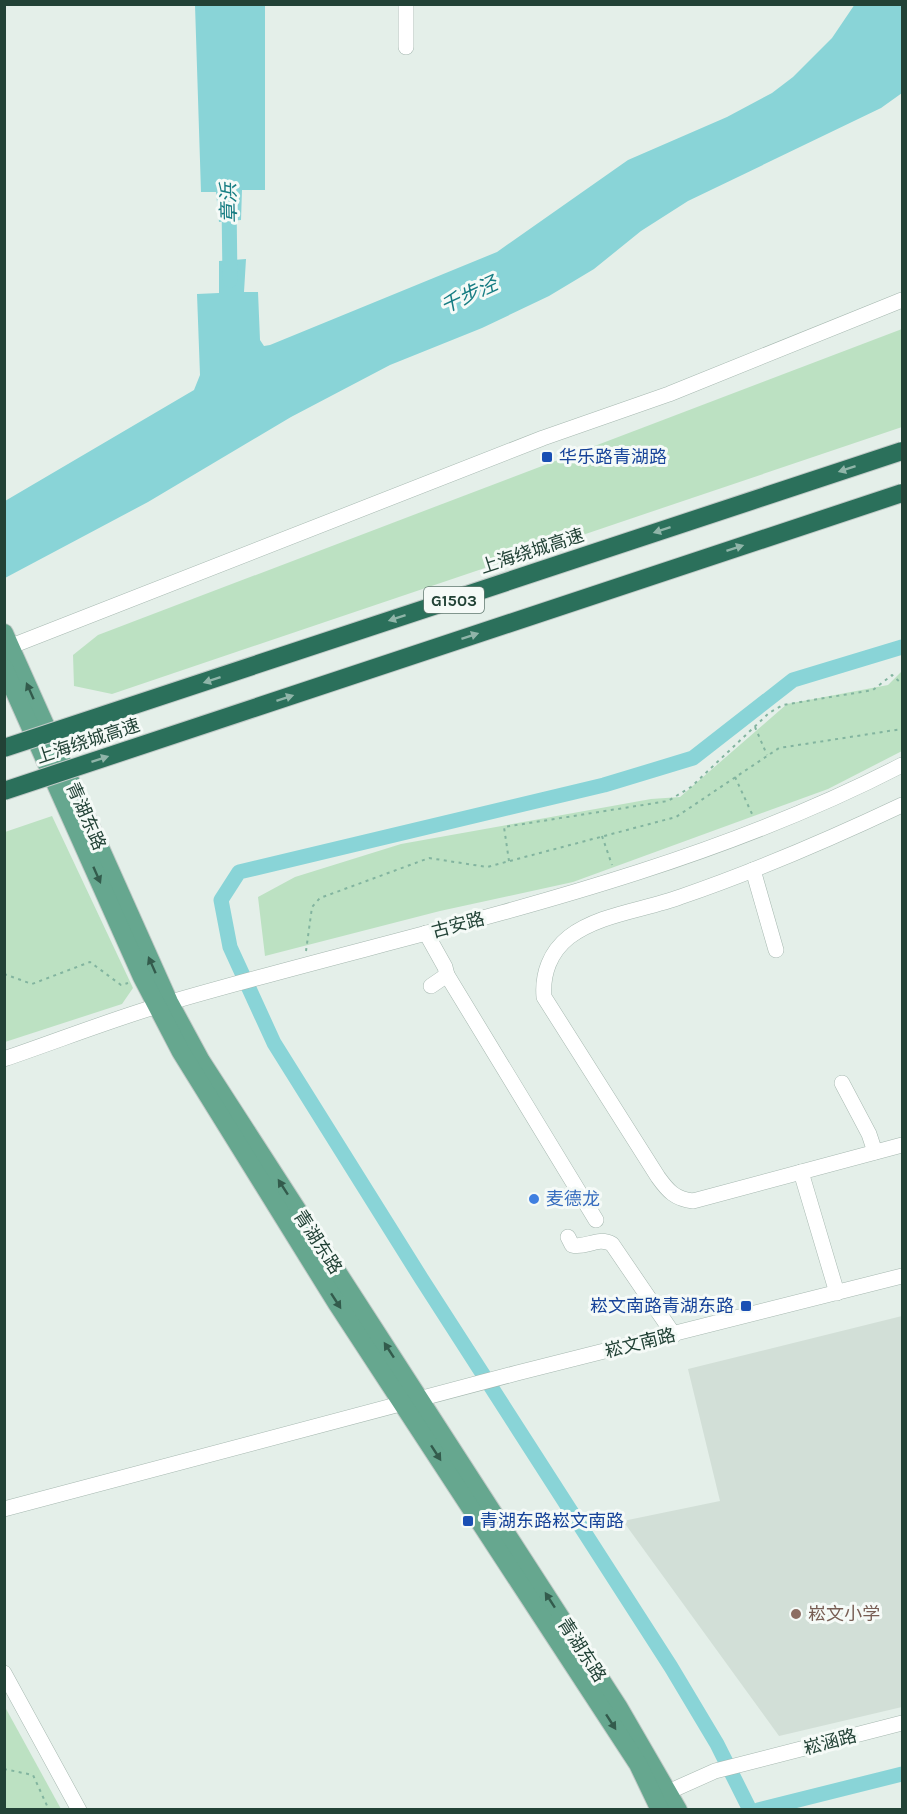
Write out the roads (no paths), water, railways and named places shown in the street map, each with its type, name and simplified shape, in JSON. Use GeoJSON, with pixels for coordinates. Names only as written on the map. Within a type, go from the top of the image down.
{"type":"FeatureCollection","features":[{"type":"Feature","properties":{"kind":"highway","name":"上海绕城高速"},"geometry":{"type":"LineString","coordinates":[[4,748],[903,451]]}},
{"type":"Feature","properties":{"kind":"highway","name":"上海绕城高速"},"geometry":{"type":"LineString","coordinates":[[4,790],[903,493]]}},
{"type":"Feature","properties":{"kind":"main road","name":"青湖东路"},"geometry":{"type":"LineString","coordinates":[[6,643],[163,1004]]}},
{"type":"Feature","properties":{"kind":"main road","name":"青湖东路"},"geometry":{"type":"LineString","coordinates":[[4,668],[142,977],[201,1061],[413,1401],[619,1708],[662,1800],[678,1809]]}},
{"type":"Feature","properties":{"kind":"street"},"geometry":{"type":"LineString","coordinates":[[406,4],[406,47]]}},
{"type":"Feature","properties":{"kind":"street"},"geometry":{"type":"LineString","coordinates":[[6,643],[543,438],[669,394],[903,300]]}},
{"type":"Feature","properties":{"kind":"street","name":"古安路"},"geometry":{"type":"LineString","coordinates":[[4,1059],[163,1004],[617,881],[759,829],[825,802],[903,765]]}},
{"type":"Feature","properties":{"kind":"street"},"geometry":{"type":"LineString","coordinates":[[903,805],[812,847],[670,901],[610,918],[569,937],[546,966],[543,982],[544,997],[669,1192],[682,1200],[693,1201],[903,1145]]}},
{"type":"Feature","properties":{"kind":"street"},"geometry":{"type":"LineString","coordinates":[[753,870],[776,950]]}},
{"type":"Feature","properties":{"kind":"street"},"geometry":{"type":"LineString","coordinates":[[426,933],[447,975],[596,1220]]}},
{"type":"Feature","properties":{"kind":"street"},"geometry":{"type":"LineString","coordinates":[[431,986],[447,975]]}},
{"type":"Feature","properties":{"kind":"street"},"geometry":{"type":"LineString","coordinates":[[842,1083],[869,1134],[875,1152]]}},
{"type":"Feature","properties":{"kind":"street"},"geometry":{"type":"LineString","coordinates":[[801,1172],[837,1293]]}},
{"type":"Feature","properties":{"kind":"street"},"geometry":{"type":"LineString","coordinates":[[568,1237],[572,1245],[577,1246],[597,1240],[612,1244],[674,1335]]}},
{"type":"Feature","properties":{"kind":"street","name":"崧文南路"},"geometry":{"type":"LineString","coordinates":[[4,1509],[478,1383],[903,1276]]}},
{"type":"Feature","properties":{"kind":"street"},"geometry":{"type":"LineString","coordinates":[[4,1673],[79,1809]]}},
{"type":"Feature","properties":{"kind":"street","name":"崧涵路"},"geometry":{"type":"LineString","coordinates":[[662,1800],[715,1771],[903,1723]]}},
{"type":"Feature","properties":{"kind":"street"},"geometry":{"type":"LineString","coordinates":[[66,1789],[73,1809]]}},
{"type":"Feature","properties":{"kind":"water","name":"千步泾"},"geometry":{"type":"Polygon","coordinates":[[[855,4],[902,5],[902,93],[881,108],[688,201],[641,231],[594,269],[549,296],[482,328],[390,365],[291,417],[148,502],[5,578],[5,501],[194,390],[200,375],[197,294],[219,293],[219,261],[246,259],[244,292],[258,292],[260,340],[264,346],[270,345],[497,252],[628,160],[727,117],[772,93],[793,77],[832,38],[855,4]]]}},
{"type":"Feature","properties":{"kind":"water"},"geometry":{"type":"Polygon","coordinates":[[[195,5],[265,5],[265,190],[242,190],[241,220],[219,222],[216,192],[201,192],[195,5]]]}},
{"type":"Feature","properties":{"kind":"waterway","name":"章浜"},"geometry":{"type":"LineString","coordinates":[[229,202],[230,280]]}},
{"type":"Feature","properties":{"kind":"waterway"},"geometry":{"type":"LineString","coordinates":[[750,1810],[717,1744],[671,1667],[421,1278],[274,1043],[230,947],[221,900],[239,872],[604,785],[693,758],[793,680],[902,647]]}},
{"type":"Feature","properties":{"kind":"waterway"},"geometry":{"type":"LineString","coordinates":[[758,1810],[902,1774]]}},
{"type":"Feature","properties":{"kind":"place","name":"华乐路青湖路"},"geometry":{"type":"Point","coordinates":[547,457]}},
{"type":"Feature","properties":{"kind":"place","name":"麦德龙"},"geometry":{"type":"Point","coordinates":[534,1199]}},
{"type":"Feature","properties":{"kind":"place","name":"崧文南路青湖东路"},"geometry":{"type":"Point","coordinates":[746,1306]}},
{"type":"Feature","properties":{"kind":"place","name":"青湖东路崧文南路"},"geometry":{"type":"Point","coordinates":[468,1521]}},
{"type":"Feature","properties":{"kind":"place","name":"崧文小学"},"geometry":{"type":"Point","coordinates":[796,1614]}}]}
